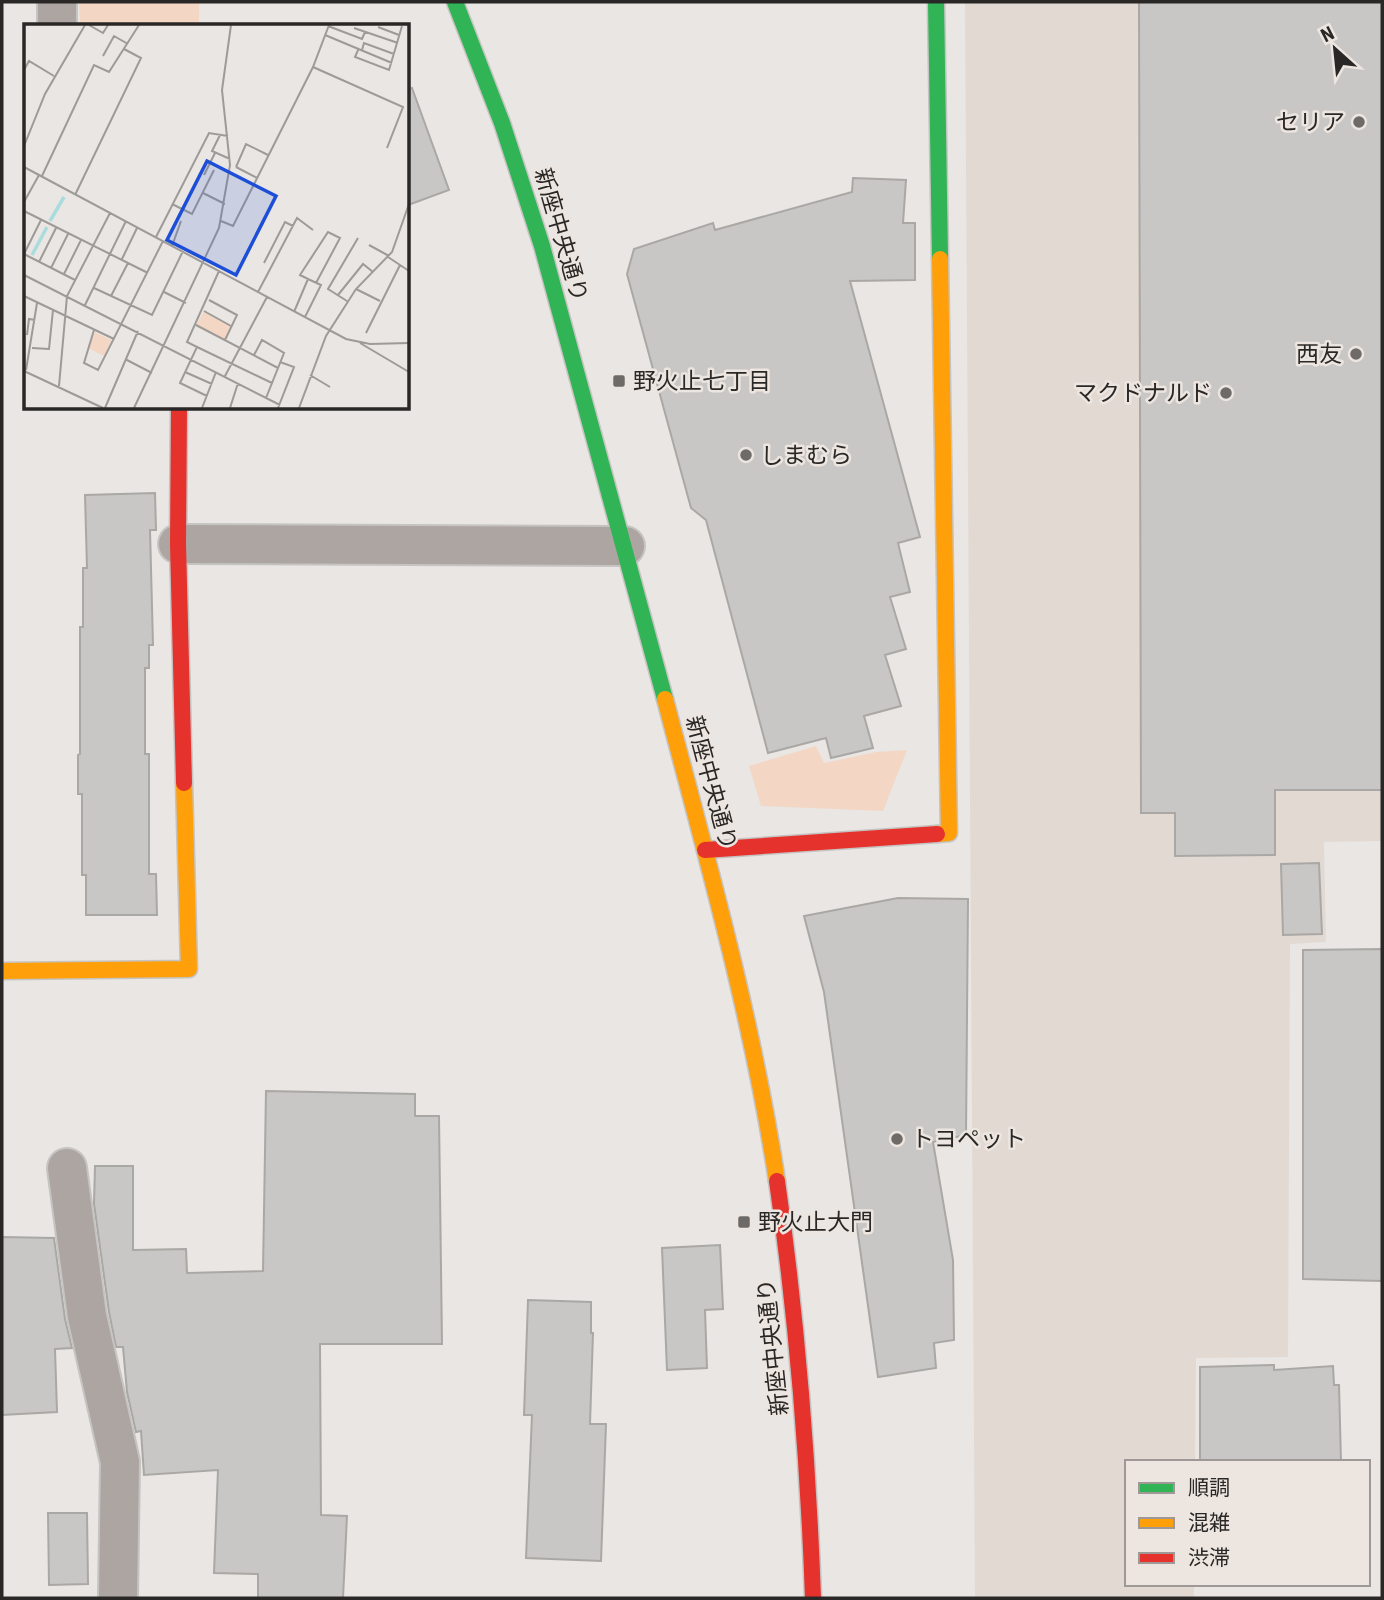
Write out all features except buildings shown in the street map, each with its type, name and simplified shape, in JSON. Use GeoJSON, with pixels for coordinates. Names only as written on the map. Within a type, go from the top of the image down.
{"type":"FeatureCollection","features":[{"type":"Feature","properties":{"kind":"street"},"geometry":{"type":"LineString","coordinates":[[57,2],[57,24]]}},
{"type":"Feature","properties":{"kind":"street","name":"新座中央通り"},"geometry":{"type":"LineString","coordinates":[[455,2],[521,177],[625,546],[705,850],[763,1096],[798,1348],[809,1482],[813,1598]]}},
{"type":"Feature","properties":{"kind":"street"},"geometry":{"type":"LineString","coordinates":[[705,850],[949,833],[936,2]]}},
{"type":"Feature","properties":{"kind":"street"},"geometry":{"type":"LineString","coordinates":[[2,971],[189,969],[178,544],[179,410]]}},
{"type":"Feature","properties":{"kind":"street"},"geometry":{"type":"LineString","coordinates":[[178,544],[625,546]]}},
{"type":"Feature","properties":{"kind":"street"},"geometry":{"type":"LineString","coordinates":[[67,1167],[87,1316],[120,1462],[118,1598]]}},
{"type":"Feature","properties":{"kind":"shaded area"},"geometry":{"type":"Polygon","coordinates":[[[79,2],[199,2],[199,24],[80,24],[79,2]]]}},
{"type":"Feature","properties":{"kind":"shaded area"},"geometry":{"type":"Polygon","coordinates":[[[965,2],[1382,2],[1382,841],[1324,842],[1326,942],[1290,944],[1288,1357],[1196,1358],[1195,1460],[1125,1460],[1125,1586],[1194,1586],[1194,1598],[975,1598],[965,2]]]}},
{"type":"Feature","properties":{"kind":"shaded area"},"geometry":{"type":"Polygon","coordinates":[[[816,746],[824,763],[876,752],[907,750],[883,811],[761,806],[749,766],[816,746]]]}},
{"type":"Feature","properties":{"kind":"traffic: fast"},"geometry":{"type":"LineString","coordinates":[[455,2],[502,123],[542,246],[665,699]]}},
{"type":"Feature","properties":{"kind":"traffic: fast"},"geometry":{"type":"LineString","coordinates":[[936,2],[940,259]]}},
{"type":"Feature","properties":{"kind":"traffic: slow"},"geometry":{"type":"LineString","coordinates":[[937,834],[949,833],[940,259]]}},
{"type":"Feature","properties":{"kind":"traffic: slow"},"geometry":{"type":"LineString","coordinates":[[665,699],[742,999],[777,1181]]}},
{"type":"Feature","properties":{"kind":"traffic: slow"},"geometry":{"type":"LineString","coordinates":[[2,971],[189,969],[184,783]]}},
{"type":"Feature","properties":{"kind":"traffic: jam"},"geometry":{"type":"LineString","coordinates":[[179,410],[178,544],[184,783]]}},
{"type":"Feature","properties":{"kind":"traffic: jam"},"geometry":{"type":"LineString","coordinates":[[705,850],[937,834]]}},
{"type":"Feature","properties":{"kind":"traffic: jam"},"geometry":{"type":"LineString","coordinates":[[777,1181],[801,1389],[813,1598]]}},
{"type":"Feature","properties":{"kind":"place","name":"セリア"},"geometry":{"type":"Point","coordinates":[1359,122]}},
{"type":"Feature","properties":{"kind":"place","name":"西友"},"geometry":{"type":"Point","coordinates":[1356,354]}},
{"type":"Feature","properties":{"kind":"place","name":"野火止七丁目"},"geometry":{"type":"Point","coordinates":[619,381]}},
{"type":"Feature","properties":{"kind":"place","name":"マクドナルド"},"geometry":{"type":"Point","coordinates":[1226,393]}},
{"type":"Feature","properties":{"kind":"place","name":"しまむら"},"geometry":{"type":"Point","coordinates":[746,455]}},
{"type":"Feature","properties":{"kind":"place","name":"トヨペット"},"geometry":{"type":"Point","coordinates":[897,1139]}},
{"type":"Feature","properties":{"kind":"place","name":"野火止大門"},"geometry":{"type":"Point","coordinates":[744,1222]}}]}
